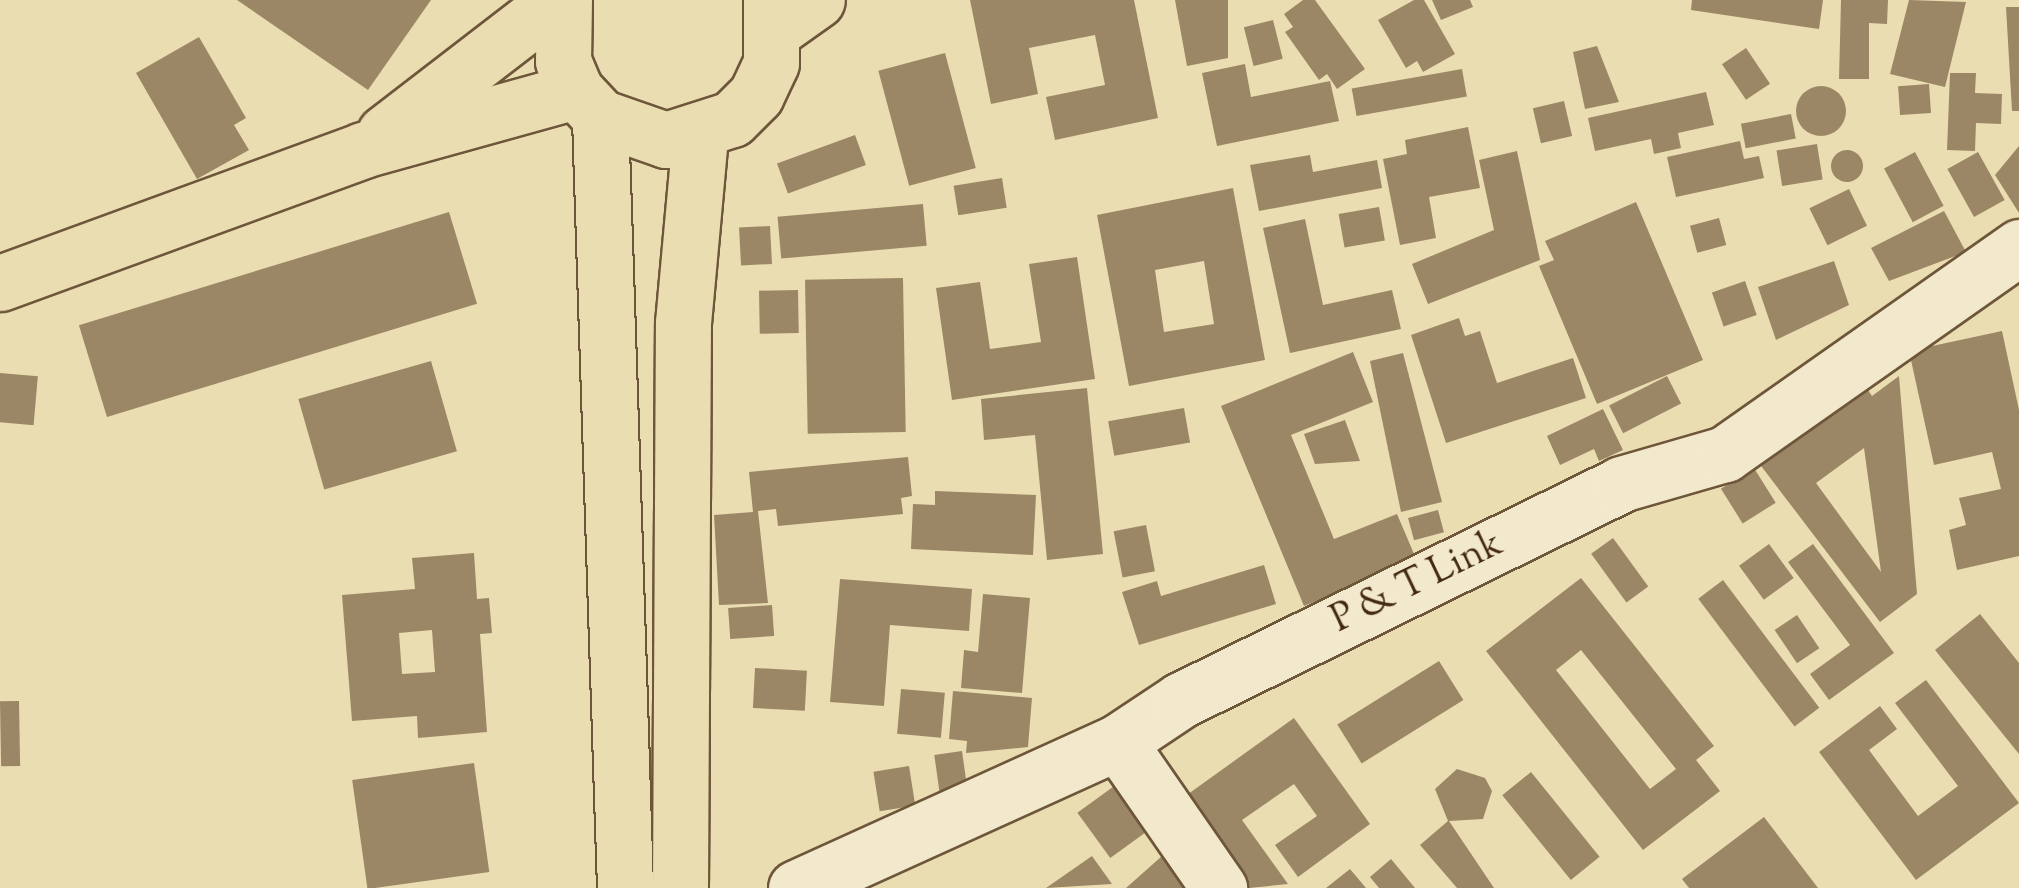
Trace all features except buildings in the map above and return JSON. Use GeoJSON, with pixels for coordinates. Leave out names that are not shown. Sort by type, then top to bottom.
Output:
{"type":"FeatureCollection","features":[{"type":"Feature","properties":{"kind":"main road"},"geometry":{"type":"LineString","coordinates":[[561,0],[558,28],[588,104],[626,888]]}},
{"type":"Feature","properties":{"kind":"main road"},"geometry":{"type":"LineString","coordinates":[[363,150],[561,0]]}},
{"type":"Feature","properties":{"kind":"main road"},"geometry":{"type":"LineString","coordinates":[[0,283],[363,150],[588,104],[666,140],[700,135],[756,94],[788,10]]}},
{"type":"Feature","properties":{"kind":"main road"},"geometry":{"type":"LineString","coordinates":[[680,888],[683,323],[700,135]]}},
{"type":"Feature","properties":{"kind":"street","name":"P & T Link"},"geometry":{"type":"LineString","coordinates":[[796,888],[1118,742],[1181,700],[1621,484],[1725,454],[2019,247]]}},
{"type":"Feature","properties":{"kind":"street"},"geometry":{"type":"LineString","coordinates":[[1118,742],[1219,888]]}}]}
